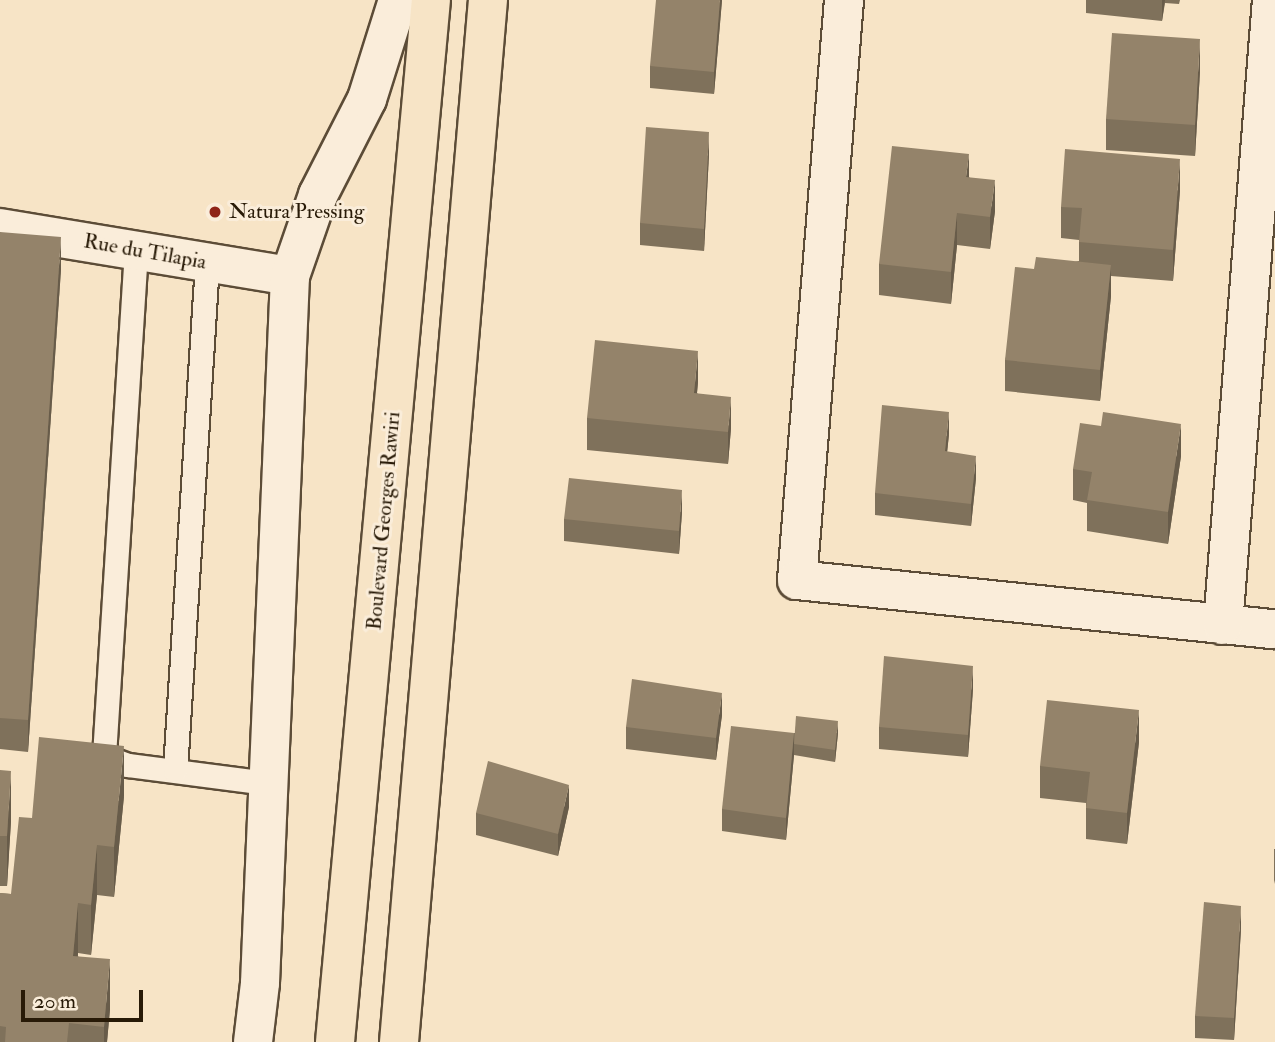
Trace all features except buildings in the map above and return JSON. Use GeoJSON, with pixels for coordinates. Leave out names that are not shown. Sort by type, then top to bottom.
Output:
{"type":"FeatureCollection","features":[{"type":"Feature","properties":{"kind":"main road","name":"Boulevard Georges Rawiri"},"geometry":{"type":"LineString","coordinates":[[335,1042],[431,0]]}},
{"type":"Feature","properties":{"kind":"main road"},"geometry":{"type":"LineString","coordinates":[[399,1042],[488,0]]}},
{"type":"Feature","properties":{"kind":"street"},"geometry":{"type":"LineString","coordinates":[[253,1042],[290,276],[318,195],[367,99],[398,0]]}},
{"type":"Feature","properties":{"kind":"street"},"geometry":{"type":"LineString","coordinates":[[844,0],[797,580],[1275,629]]}},
{"type":"Feature","properties":{"kind":"street"},"geometry":{"type":"LineString","coordinates":[[1223,625],[1272,0]]}},
{"type":"Feature","properties":{"kind":"street","name":"Rue du Tilapia"},"geometry":{"type":"LineString","coordinates":[[0,228],[290,276]]}},
{"type":"Feature","properties":{"kind":"lane"},"geometry":{"type":"LineString","coordinates":[[136,250],[104,755],[128,765],[267,783]]}},
{"type":"Feature","properties":{"kind":"lane"},"geometry":{"type":"LineString","coordinates":[[175,770],[207,263]]}},
{"type":"Feature","properties":{"kind":"place","name":"Natura Pressing"},"geometry":{"type":"Point","coordinates":[215,212]}}]}
